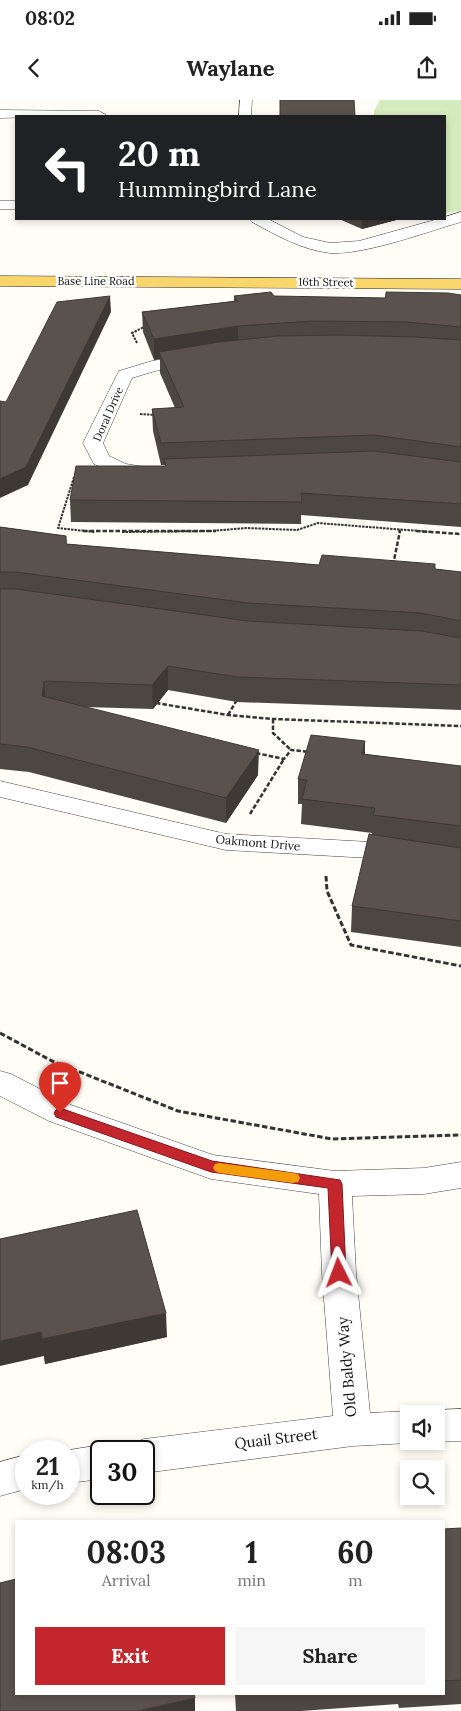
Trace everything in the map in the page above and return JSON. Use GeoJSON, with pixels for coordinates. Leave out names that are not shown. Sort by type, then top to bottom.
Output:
{"type":"FeatureCollection","features":[{"type":"Feature","properties":{"kind":"main road","name":"Base Line Road"},"geometry":{"type":"LineString","coordinates":[[0,281],[192,281]]}},
{"type":"Feature","properties":{"kind":"main road","name":"16th Street"},"geometry":{"type":"LineString","coordinates":[[192,281],[461,284]]}},
{"type":"Feature","properties":{"kind":"street"},"geometry":{"type":"LineString","coordinates":[[99,115],[104,100]]}},
{"type":"Feature","properties":{"kind":"street"},"geometry":{"type":"LineString","coordinates":[[245,115],[246,100]]}},
{"type":"Feature","properties":{"kind":"street"},"geometry":{"type":"LineString","coordinates":[[0,114],[50,115]]}},
{"type":"Feature","properties":{"kind":"street"},"geometry":{"type":"LineString","coordinates":[[0,205],[15,205]]}},
{"type":"Feature","properties":{"kind":"street"},"geometry":{"type":"LineString","coordinates":[[259,220],[298,240],[330,248],[360,246],[461,217]]}},
{"type":"Feature","properties":{"kind":"street","name":"Doral Drive"},"geometry":{"type":"LineString","coordinates":[[100,460],[93,443],[125,375],[152,366],[211,357]]}},
{"type":"Feature","properties":{"kind":"street"},"geometry":{"type":"LineString","coordinates":[[100,460],[122,469],[153,473],[173,472]]}},
{"type":"Feature","properties":{"kind":"street","name":"Oakmont Drive"},"geometry":{"type":"LineString","coordinates":[[0,789],[226,842],[370,850],[461,863]]}},
{"type":"Feature","properties":{"kind":"street"},"geometry":{"type":"LineString","coordinates":[[0,1082],[60,1113],[211,1166],[335,1184],[424,1182],[461,1175]]}},
{"type":"Feature","properties":{"kind":"street","name":"Old Baldy Way"},"geometry":{"type":"LineString","coordinates":[[335,1184],[339,1273],[352,1430]]}},
{"type":"Feature","properties":{"kind":"street"},"geometry":{"type":"LineString","coordinates":[[445,1426],[461,1425]]}},
{"type":"Feature","properties":{"kind":"street","name":"Quail Street"},"geometry":{"type":"LineString","coordinates":[[155,1455],[352,1430],[400,1427]]}},
{"type":"Feature","properties":{"kind":"street"},"geometry":{"type":"LineString","coordinates":[[0,1479],[15,1475]]}},
{"type":"Feature","properties":{"kind":"path"},"geometry":{"type":"LineString","coordinates":[[152,366],[145,359],[132,333],[144,326],[153,325]]}},
{"type":"Feature","properties":{"kind":"path"},"geometry":{"type":"LineString","coordinates":[[108,412],[156,415],[155,420]]}},
{"type":"Feature","properties":{"kind":"path"},"geometry":{"type":"LineString","coordinates":[[100,460],[88,465],[78,465],[58,528],[98,532],[211,531],[246,528],[298,530],[318,523],[461,534]]}},
{"type":"Feature","properties":{"kind":"path"},"geometry":{"type":"LineString","coordinates":[[317,514],[318,523]]}},
{"type":"Feature","properties":{"kind":"path"},"geometry":{"type":"LineString","coordinates":[[391,572],[400,529]]}},
{"type":"Feature","properties":{"kind":"path"},"geometry":{"type":"LineString","coordinates":[[228,715],[241,692]]}},
{"type":"Feature","properties":{"kind":"path"},"geometry":{"type":"LineString","coordinates":[[151,702],[228,715],[273,719],[461,726]]}},
{"type":"Feature","properties":{"kind":"path"},"geometry":{"type":"LineString","coordinates":[[273,719],[272,733],[291,750],[310,752]]}},
{"type":"Feature","properties":{"kind":"path"},"geometry":{"type":"LineString","coordinates":[[226,842],[241,828],[291,750]]}},
{"type":"Feature","properties":{"kind":"path"},"geometry":{"type":"LineString","coordinates":[[256,753],[284,759]]}},
{"type":"Feature","properties":{"kind":"path"},"geometry":{"type":"LineString","coordinates":[[325,848],[327,891],[351,946],[461,966]]}},
{"type":"Feature","properties":{"kind":"path"},"geometry":{"type":"LineString","coordinates":[[0,1033],[52,1060],[178,1111],[332,1139],[461,1135]]}},
{"type":"Feature","properties":{"kind":"green space"},"geometry":{"type":"Polygon","coordinates":[[[380,100],[461,100],[461,211],[446,213],[446,115],[374,115],[380,100]]]}},
{"type":"Feature","properties":{"kind":"building"},"geometry":{"type":"Polygon","coordinates":[[[280,100],[354,100],[355,115],[280,115],[280,100]]]}},
{"type":"Feature","properties":{"kind":"building"},"geometry":{"type":"Polygon","coordinates":[[[271,292],[274,296],[386,298],[386,292],[461,295],[461,327],[407,322],[313,321],[238,326],[154,339],[142,312],[238,301],[234,296],[271,292]]]}},
{"type":"Feature","properties":{"kind":"building"},"geometry":{"type":"Polygon","coordinates":[[[110,296],[26,467],[0,479],[0,401],[6,402],[57,302],[110,296]]]}},
{"type":"Feature","properties":{"kind":"building"},"geometry":{"type":"Polygon","coordinates":[[[337,335],[461,340],[461,447],[374,435],[161,443],[152,409],[184,407],[159,352],[219,342],[278,336],[337,335]]]}},
{"type":"Feature","properties":{"kind":"building"},"geometry":{"type":"Polygon","coordinates":[[[374,451],[461,462],[461,504],[301,493],[302,502],[70,500],[76,466],[166,466],[164,459],[374,451]]]}},
{"type":"Feature","properties":{"kind":"building"},"geometry":{"type":"Polygon","coordinates":[[[0,527],[66,536],[66,544],[319,565],[322,555],[435,564],[435,569],[461,572],[461,621],[421,613],[248,603],[16,572],[0,572],[0,527]]]}},
{"type":"Feature","properties":{"kind":"building"},"geometry":{"type":"Polygon","coordinates":[[[0,589],[16,589],[248,621],[421,631],[461,638],[461,685],[237,677],[168,666],[152,685],[44,681],[42,696],[259,750],[226,798],[27,747],[0,744],[0,589]]]}},
{"type":"Feature","properties":{"kind":"building"},"geometry":{"type":"Polygon","coordinates":[[[311,735],[365,741],[362,754],[461,766],[461,826],[373,815],[375,808],[302,799],[307,780],[298,779],[311,735]]]}},
{"type":"Feature","properties":{"kind":"building"},"geometry":{"type":"Polygon","coordinates":[[[369,834],[461,848],[461,921],[352,906],[369,834]]]}},
{"type":"Feature","properties":{"kind":"building"},"geometry":{"type":"Polygon","coordinates":[[[137,1210],[166,1313],[42,1339],[41,1332],[0,1341],[0,1239],[137,1210]]]}},
{"type":"Feature","properties":{"kind":"building"},"geometry":{"type":"Polygon","coordinates":[[[461,1528],[461,1680],[445,1681],[445,1529],[461,1528]]]}},
{"type":"Feature","properties":{"kind":"building"},"geometry":{"type":"Polygon","coordinates":[[[15,1579],[15,1695],[194,1695],[195,1698],[137,1711],[0,1711],[0,1583],[15,1579]]]}},
{"type":"Feature","properties":{"kind":"slow traffic"},"geometry":{"type":"LineString","coordinates":[[219,1168],[293,1178]]}},
{"type":"Feature","properties":{"kind":"route"},"geometry":{"type":"LineString","coordinates":[[60,1113],[211,1166],[335,1184],[339,1273]]}}]}
